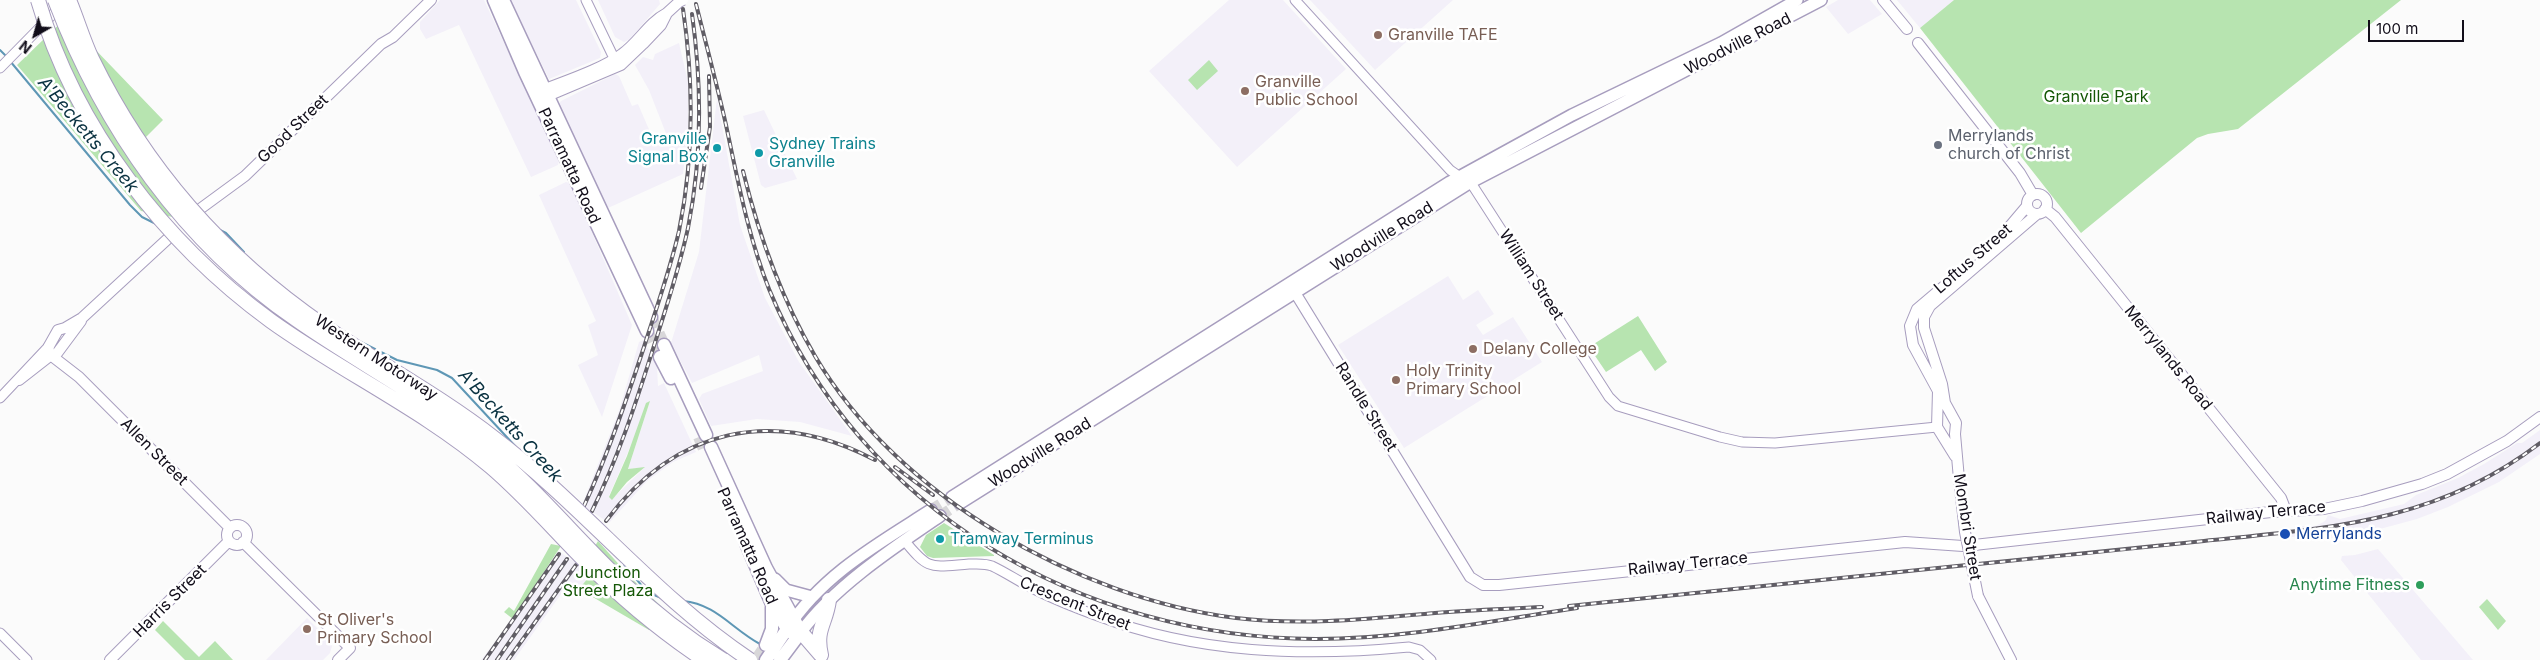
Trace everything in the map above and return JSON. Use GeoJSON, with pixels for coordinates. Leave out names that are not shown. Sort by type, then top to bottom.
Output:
{"type":"FeatureCollection","features":[{"type":"Feature","properties":{"kind":"highway","name":"Western Motorway"},"geometry":{"type":"LineString","coordinates":[[36,0],[60,64],[93,125],[132,182],[190,251],[214,274],[271,320],[424,418],[490,466],[629,603],[704,660]]}},
{"type":"Feature","properties":{"kind":"highway","name":"Western Motorway"},"geometry":{"type":"LineString","coordinates":[[55,0],[71,41],[113,122],[145,172],[214,251],[243,278],[296,319],[435,408],[467,431],[514,472],[638,597],[723,660]]}},
{"type":"Feature","properties":{"kind":"highway","name":"Western Motorway"},"geometry":{"type":"LineString","coordinates":[[68,0],[91,57],[125,119],[153,163],[184,201],[234,255],[279,293],[326,327],[424,389],[494,438],[556,490],[682,610],[750,660]]}},
{"type":"Feature","properties":{"kind":"highway","name":"Parramatta Road"},"geometry":{"type":"LineString","coordinates":[[494,0],[651,317]]}},
{"type":"Feature","properties":{"kind":"highway","name":"Parramatta Road"},"geometry":{"type":"LineString","coordinates":[[503,0],[541,95],[647,330]]}},
{"type":"Feature","properties":{"kind":"highway","name":"Parramatta Road"},"geometry":{"type":"LineString","coordinates":[[664,345],[772,604],[790,632]]}},
{"type":"Feature","properties":{"kind":"highway","name":"Parramatta Road"},"geometry":{"type":"LineString","coordinates":[[660,357],[705,442],[766,568],[790,632]]}},
{"type":"Feature","properties":{"kind":"highway"},"geometry":{"type":"LineString","coordinates":[[823,658],[818,634],[827,615],[829,600]]}},
{"type":"Feature","properties":{"kind":"highway"},"geometry":{"type":"LineString","coordinates":[[790,632],[823,658]]}},
{"type":"Feature","properties":{"kind":"highway"},"geometry":{"type":"LineString","coordinates":[[766,645],[790,632]]}},
{"type":"Feature","properties":{"kind":"highway"},"geometry":{"type":"LineString","coordinates":[[766,660],[790,632]]}},
{"type":"Feature","properties":{"kind":"highway"},"geometry":{"type":"LineString","coordinates":[[780,660],[790,632]]}},
{"type":"Feature","properties":{"kind":"main road","name":"Good Street"},"geometry":{"type":"LineString","coordinates":[[381,44],[388,32],[422,0]]}},
{"type":"Feature","properties":{"kind":"main road","name":"Good Street"},"geometry":{"type":"LineString","coordinates":[[200,208],[245,176],[381,44],[392,37],[431,0]]}},
{"type":"Feature","properties":{"kind":"main road","name":"Woodville Road"},"geometry":{"type":"LineString","coordinates":[[956,500],[1464,180],[1572,115],[1721,43],[1797,0]]}},
{"type":"Feature","properties":{"kind":"main road","name":"Woodville Road"},"geometry":{"type":"LineString","coordinates":[[1464,180],[1821,0]]}},
{"type":"Feature","properties":{"kind":"main road"},"geometry":{"type":"LineString","coordinates":[[1884,0],[1907,29]]}},
{"type":"Feature","properties":{"kind":"main road"},"geometry":{"type":"LineString","coordinates":[[541,95],[619,62],[661,24],[667,8],[681,1]]}},
{"type":"Feature","properties":{"kind":"main road"},"geometry":{"type":"LineString","coordinates":[[1918,43],[2020,173],[2033,195]]}},
{"type":"Feature","properties":{"kind":"main road"},"geometry":{"type":"LineString","coordinates":[[2039,194],[2046,203],[2041,212],[2031,212],[2027,206],[2028,198],[2039,194]]}},
{"type":"Feature","properties":{"kind":"main road","name":"Loftus Street"},"geometry":{"type":"LineString","coordinates":[[1921,311],[2010,227],[2027,206]]}},
{"type":"Feature","properties":{"kind":"main road","name":"Loftus Street"},"geometry":{"type":"LineString","coordinates":[[1921,311],[1930,306],[2041,212]]}},
{"type":"Feature","properties":{"kind":"main road","name":"Merrylands Road"},"geometry":{"type":"LineString","coordinates":[[2041,212],[2059,222],[2281,498],[2286,511]]}},
{"type":"Feature","properties":{"kind":"main road"},"geometry":{"type":"LineString","coordinates":[[19,380],[54,352],[67,332],[173,234]]}},
{"type":"Feature","properties":{"kind":"main road","name":"Randle Street"},"geometry":{"type":"LineString","coordinates":[[1292,288],[1443,531]]}},
{"type":"Feature","properties":{"kind":"main road"},"geometry":{"type":"LineString","coordinates":[[1921,311],[1924,328],[1942,384],[1945,403],[1951,415]]}},
{"type":"Feature","properties":{"kind":"main road","name":"Mombri Street"},"geometry":{"type":"LineString","coordinates":[[1921,311],[1910,326],[1911,338],[1938,391],[1940,426],[1956,458]]}},
{"type":"Feature","properties":{"kind":"main road","name":"Allen Street"},"geometry":{"type":"LineString","coordinates":[[54,352],[230,528]]}},
{"type":"Feature","properties":{"kind":"main road"},"geometry":{"type":"LineString","coordinates":[[1951,415],[1945,414],[1940,426],[1951,433],[1955,429]]}},
{"type":"Feature","properties":{"kind":"main road","name":"Mombri Street"},"geometry":{"type":"LineString","coordinates":[[1951,415],[1956,423],[1956,458],[1965,532],[1978,596],[2011,660]]}},
{"type":"Feature","properties":{"kind":"main road","name":"Railway Terrace"},"geometry":{"type":"LineString","coordinates":[[1974,545],[2286,511],[2324,509],[2348,504],[2422,484],[2492,450],[2540,418]]}},
{"type":"Feature","properties":{"kind":"main road"},"geometry":{"type":"LineString","coordinates":[[936,513],[904,540],[790,632],[812,597],[830,578],[863,554],[936,513]]}},
{"type":"Feature","properties":{"kind":"main road"},"geometry":{"type":"LineString","coordinates":[[238,525],[244,528],[246,534],[243,542],[237,544],[229,541],[227,533],[230,528],[238,525]]}},
{"type":"Feature","properties":{"kind":"main road","name":"Railway Terrace"},"geometry":{"type":"LineString","coordinates":[[1443,531],[1470,577],[1478,583],[1491,586],[1905,542],[1963,546]]}},
{"type":"Feature","properties":{"kind":"main road"},"geometry":{"type":"LineString","coordinates":[[863,554],[899,539],[904,540]]}},
{"type":"Feature","properties":{"kind":"main road","name":"Harris Street"},"geometry":{"type":"LineString","coordinates":[[110,660],[229,541]]}},
{"type":"Feature","properties":{"kind":"main road"},"geometry":{"type":"LineString","coordinates":[[243,542],[350,648],[338,660]]}},
{"type":"Feature","properties":{"kind":"main road"},"geometry":{"type":"LineString","coordinates":[[766,568],[782,588],[812,597]]}},
{"type":"Feature","properties":{"kind":"street"},"geometry":{"type":"LineString","coordinates":[[1,67],[68,0]]}},
{"type":"Feature","properties":{"kind":"street"},"geometry":{"type":"LineString","coordinates":[[586,0],[619,62]]}},
{"type":"Feature","properties":{"kind":"street","name":"William Street"},"geometry":{"type":"LineString","coordinates":[[1296,0],[1450,170],[1464,180],[1504,233],[1609,397],[1618,406],[1720,437],[1754,443],[1775,444],[1940,426]]}},
{"type":"Feature","properties":{"kind":"street"},"geometry":{"type":"LineString","coordinates":[[0,398],[19,380]]}},
{"type":"Feature","properties":{"kind":"street","name":"Crescent Street"},"geometry":{"type":"LineString","coordinates":[[904,540],[921,560],[930,565],[987,564],[1048,596],[1093,614],[1180,639],[1237,648],[1286,652],[1328,653],[1409,647],[1420,650],[1431,660]]}},
{"type":"Feature","properties":{"kind":"street"},"geometry":{"type":"LineString","coordinates":[[0,633],[26,660]]}},
{"type":"Feature","properties":{"kind":"shaded area"},"geometry":{"type":"Polygon","coordinates":[[[440,0],[484,0],[559,160],[558,165],[531,177],[459,25],[426,39],[420,29],[420,22],[440,0]]]}},
{"type":"Feature","properties":{"kind":"shaded area"},"geometry":{"type":"Polygon","coordinates":[[[510,0],[576,0],[601,52],[600,58],[549,79],[510,0]]]}},
{"type":"Feature","properties":{"kind":"shaded area"},"geometry":{"type":"Polygon","coordinates":[[[598,0],[659,0],[660,4],[630,39],[624,42],[615,37],[598,0]]]}},
{"type":"Feature","properties":{"kind":"shaded area","name":"Granville Public School"},"geometry":{"type":"Polygon","coordinates":[[[1229,0],[1283,0],[1346,69],[1237,167],[1149,71],[1229,0]]]}},
{"type":"Feature","properties":{"kind":"shaded area","name":"Granville TAFE"},"geometry":{"type":"Polygon","coordinates":[[[1310,0],[1453,0],[1375,70],[1310,0]]]}},
{"type":"Feature","properties":{"kind":"shaded area"},"geometry":{"type":"Polygon","coordinates":[[[1838,0],[1870,0],[1882,14],[1848,34],[1826,7],[1838,0]]]}},
{"type":"Feature","properties":{"kind":"shaded area"},"geometry":{"type":"Polygon","coordinates":[[[1897,0],[1954,0],[1920,28],[1897,0]]]}},
{"type":"Feature","properties":{"kind":"shaded area"},"geometry":{"type":"Polygon","coordinates":[[[679,43],[688,82],[688,126],[683,174],[608,208],[559,104],[561,101],[615,74],[619,76],[632,106],[638,104],[654,141],[667,136],[649,90],[635,65],[643,57],[653,60],[655,54],[679,43]]]}},
{"type":"Feature","properties":{"kind":"shaded area"},"geometry":{"type":"Polygon","coordinates":[[[717,98],[740,225],[765,298],[799,362],[852,436],[800,422],[757,419],[711,426],[699,399],[702,394],[763,371],[759,355],[692,383],[671,343],[699,252],[717,98]]]}},
{"type":"Feature","properties":{"kind":"shaded area"},"geometry":{"type":"Polygon","coordinates":[[[764,110],[797,179],[765,188],[761,185],[743,116],[764,110]]]}},
{"type":"Feature","properties":{"kind":"shaded area"},"geometry":{"type":"Polygon","coordinates":[[[566,182],[571,184],[632,325],[602,417],[578,365],[598,355],[588,325],[596,321],[539,195],[566,182]]]}},
{"type":"Feature","properties":{"kind":"shaded area"},"geometry":{"type":"Polygon","coordinates":[[[1448,276],[1463,300],[1478,290],[1494,314],[1476,325],[1483,335],[1513,317],[1542,362],[1404,448],[1338,345],[1448,276]]]}},
{"type":"Feature","properties":{"kind":"shaded area"},"geometry":{"type":"Polygon","coordinates":[[[644,340],[657,367],[658,386],[664,383],[696,452],[673,462],[647,481],[609,523],[582,505],[619,411],[639,342],[644,340]],[[650,401],[609,496],[612,499],[644,468],[628,469],[650,401]]]}},
{"type":"Feature","properties":{"kind":"shaded area"},"geometry":{"type":"Polygon","coordinates":[[[2540,430],[2540,454],[2499,482],[2448,507],[2417,519],[2365,533],[2318,540],[2300,540],[2299,536],[2286,538],[2286,531],[2296,530],[2296,526],[2316,526],[2325,521],[2328,515],[2340,519],[2404,504],[2416,495],[2458,478],[2484,464],[2517,443],[2522,443],[2540,430]]]}},
{"type":"Feature","properties":{"kind":"shaded area"},"geometry":{"type":"Polygon","coordinates":[[[2378,549],[2473,660],[2421,660],[2341,560],[2342,556],[2378,549]]]}},
{"type":"Feature","properties":{"kind":"shaded area"},"geometry":{"type":"Polygon","coordinates":[[[558,551],[581,566],[588,578],[579,589],[569,583],[514,660],[481,660],[513,619],[558,551]]]}},
{"type":"Feature","properties":{"kind":"shaded area","name":"St Oliver's Primary School"},"geometry":{"type":"Polygon","coordinates":[[[307,618],[330,641],[332,646],[330,653],[323,660],[266,660],[307,618]]]}},
{"type":"Feature","properties":{"kind":"green space","name":"Granville Park"},"geometry":{"type":"Polygon","coordinates":[[[1954,0],[2401,0],[2238,129],[2208,134],[2197,138],[2081,233],[1920,28],[1954,0]]]}},
{"type":"Feature","properties":{"kind":"green space"},"geometry":{"type":"Polygon","coordinates":[[[71,13],[90,44],[163,120],[144,139],[190,202],[173,217],[141,211],[17,65],[71,13]]]}},
{"type":"Feature","properties":{"kind":"green space"},"geometry":{"type":"Polygon","coordinates":[[[1209,60],[1218,71],[1197,90],[1188,80],[1209,60]]]}},
{"type":"Feature","properties":{"kind":"green space"},"geometry":{"type":"Polygon","coordinates":[[[1638,316],[1667,362],[1655,371],[1641,350],[1606,372],[1589,347],[1638,316]]]}},
{"type":"Feature","properties":{"kind":"green space"},"geometry":{"type":"Polygon","coordinates":[[[650,401],[628,469],[645,467],[627,482],[612,500],[609,497],[627,456],[646,403],[650,401]]]}},
{"type":"Feature","properties":{"kind":"green space"},"geometry":{"type":"Polygon","coordinates":[[[944,523],[994,556],[933,558],[927,556],[920,547],[926,535],[944,523]]]}},
{"type":"Feature","properties":{"kind":"green space","name":"Junction Street Plaza"},"geometry":{"type":"Polygon","coordinates":[[[598,541],[632,579],[663,608],[649,630],[579,589],[588,578],[581,569],[598,541]]]}},
{"type":"Feature","properties":{"kind":"green space"},"geometry":{"type":"Polygon","coordinates":[[[551,544],[561,546],[513,619],[504,612],[509,607],[514,611],[551,544]]]}},
{"type":"Feature","properties":{"kind":"green space"},"geometry":{"type":"Polygon","coordinates":[[[2487,599],[2506,621],[2498,630],[2479,607],[2487,599]]]}},
{"type":"Feature","properties":{"kind":"green space"},"geometry":{"type":"Polygon","coordinates":[[[163,621],[199,657],[215,641],[233,660],[185,660],[155,630],[163,621]]]}},
{"type":"Feature","properties":{"kind":"waterway","name":"A'Becketts Creek"},"geometry":{"type":"LineString","coordinates":[[0,50],[7,57]]}},
{"type":"Feature","properties":{"kind":"waterway","name":"A'Becketts Creek"},"geometry":{"type":"LineString","coordinates":[[10,61],[130,205],[142,217],[156,224]]}},
{"type":"Feature","properties":{"kind":"waterway","name":"A'Becketts Creek"},"geometry":{"type":"LineString","coordinates":[[220,230],[226,233],[244,252]]}},
{"type":"Feature","properties":{"kind":"waterway","name":"A'Becketts Creek"},"geometry":{"type":"LineString","coordinates":[[357,340],[397,360],[437,370],[452,378],[516,447]]}},
{"type":"Feature","properties":{"kind":"waterway","name":"A'Becketts Creek"},"geometry":{"type":"LineString","coordinates":[[623,563],[647,592],[666,600]]}},
{"type":"Feature","properties":{"kind":"waterway","name":"A'Becketts Creek"},"geometry":{"type":"LineString","coordinates":[[683,601],[695,603],[714,612],[760,644]]}},
{"type":"Feature","properties":{"kind":"tunnel"},"geometry":{"type":"LineString","coordinates":[[651,317],[664,345]]}},
{"type":"Feature","properties":{"kind":"tunnel"},"geometry":{"type":"LineString","coordinates":[[647,331],[660,357]]}},
{"type":"Feature","properties":{"kind":"tunnel"},"geometry":{"type":"LineString","coordinates":[[699,437],[704,449]]}},
{"type":"Feature","properties":{"kind":"tunnel"},"geometry":{"type":"LineString","coordinates":[[931,510],[952,497]]}},
{"type":"Feature","properties":{"kind":"tunnel"},"geometry":{"type":"LineString","coordinates":[[940,516],[960,503]]}},
{"type":"Feature","properties":{"kind":"tunnel"},"geometry":{"type":"LineString","coordinates":[[756,660],[766,645]]}},
{"type":"Feature","properties":{"kind":"railway"},"geometry":{"type":"LineString","coordinates":[[696,4],[755,249],[769,289],[809,368],[860,437],[920,497],[988,547],[1064,586],[1144,615],[1229,633],[1316,639],[1381,636],[1414,633],[1577,608]]}},
{"type":"Feature","properties":{"kind":"railway"},"geometry":{"type":"LineString","coordinates":[[584,506],[609,447],[630,387],[663,289],[679,231],[688,176],[691,120],[687,37],[683,9]]}},
{"type":"Feature","properties":{"kind":"railway"},"geometry":{"type":"LineString","coordinates":[[592,511],[617,453],[639,392],[688,228],[696,175],[699,121],[698,68],[692,14]]}},
{"type":"Feature","properties":{"kind":"railway"},"geometry":{"type":"LineString","coordinates":[[701,188],[710,127],[709,76]]}},
{"type":"Feature","properties":{"kind":"railway"},"geometry":{"type":"LineString","coordinates":[[743,171],[756,219],[781,289],[815,356],[850,407],[893,453],[943,495],[997,532],[1055,563],[1115,588],[1176,607],[1236,618],[1311,622],[1542,607]]}},
{"type":"Feature","properties":{"kind":"railway"},"geometry":{"type":"LineString","coordinates":[[606,521],[633,489],[663,465],[695,447],[728,435],[763,431],[800,434],[837,443],[875,460]]}},
{"type":"Feature","properties":{"kind":"railway"},"geometry":{"type":"LineString","coordinates":[[1978,564],[2294,531],[2380,517],[2421,506],[2461,490],[2501,470],[2540,443]]}},
{"type":"Feature","properties":{"kind":"railway"},"geometry":{"type":"LineString","coordinates":[[895,467],[933,495]]}},
{"type":"Feature","properties":{"kind":"railway"},"geometry":{"type":"LineString","coordinates":[[485,660],[559,554]]}},
{"type":"Feature","properties":{"kind":"railway"},"geometry":{"type":"LineString","coordinates":[[497,660],[567,559]]}},
{"type":"Feature","properties":{"kind":"railway"},"geometry":{"type":"LineString","coordinates":[[508,660],[576,565]]}},
{"type":"Feature","properties":{"kind":"railway"},"geometry":{"type":"LineString","coordinates":[[1569,606],[1967,565]]}},
{"type":"Feature","properties":{"kind":"place","name":"Granville TAFE"},"geometry":{"type":"Point","coordinates":[1378,35]}},
{"type":"Feature","properties":{"kind":"place","name":"Granville Public School"},"geometry":{"type":"Point","coordinates":[1245,91]}},
{"type":"Feature","properties":{"kind":"place","name":"Merrylands church of Christ"},"geometry":{"type":"Point","coordinates":[1938,145]}},
{"type":"Feature","properties":{"kind":"place","name":"Granville Signal Box"},"geometry":{"type":"Point","coordinates":[717,148]}},
{"type":"Feature","properties":{"kind":"place","name":"Sydney Trains Granville"},"geometry":{"type":"Point","coordinates":[759,153]}},
{"type":"Feature","properties":{"kind":"place","name":"Delany College"},"geometry":{"type":"Point","coordinates":[1473,349]}},
{"type":"Feature","properties":{"kind":"place","name":"Holy Trinity Primary School"},"geometry":{"type":"Point","coordinates":[1396,380]}},
{"type":"Feature","properties":{"kind":"place","name":"Merrylands"},"geometry":{"type":"Point","coordinates":[2285,534]}},
{"type":"Feature","properties":{"kind":"place","name":"Tramway Terminus"},"geometry":{"type":"Point","coordinates":[940,539]}},
{"type":"Feature","properties":{"kind":"place","name":"Anytime Fitness"},"geometry":{"type":"Point","coordinates":[2420,585]}},
{"type":"Feature","properties":{"kind":"place","name":"St Oliver's Primary School"},"geometry":{"type":"Point","coordinates":[307,629]}}]}
